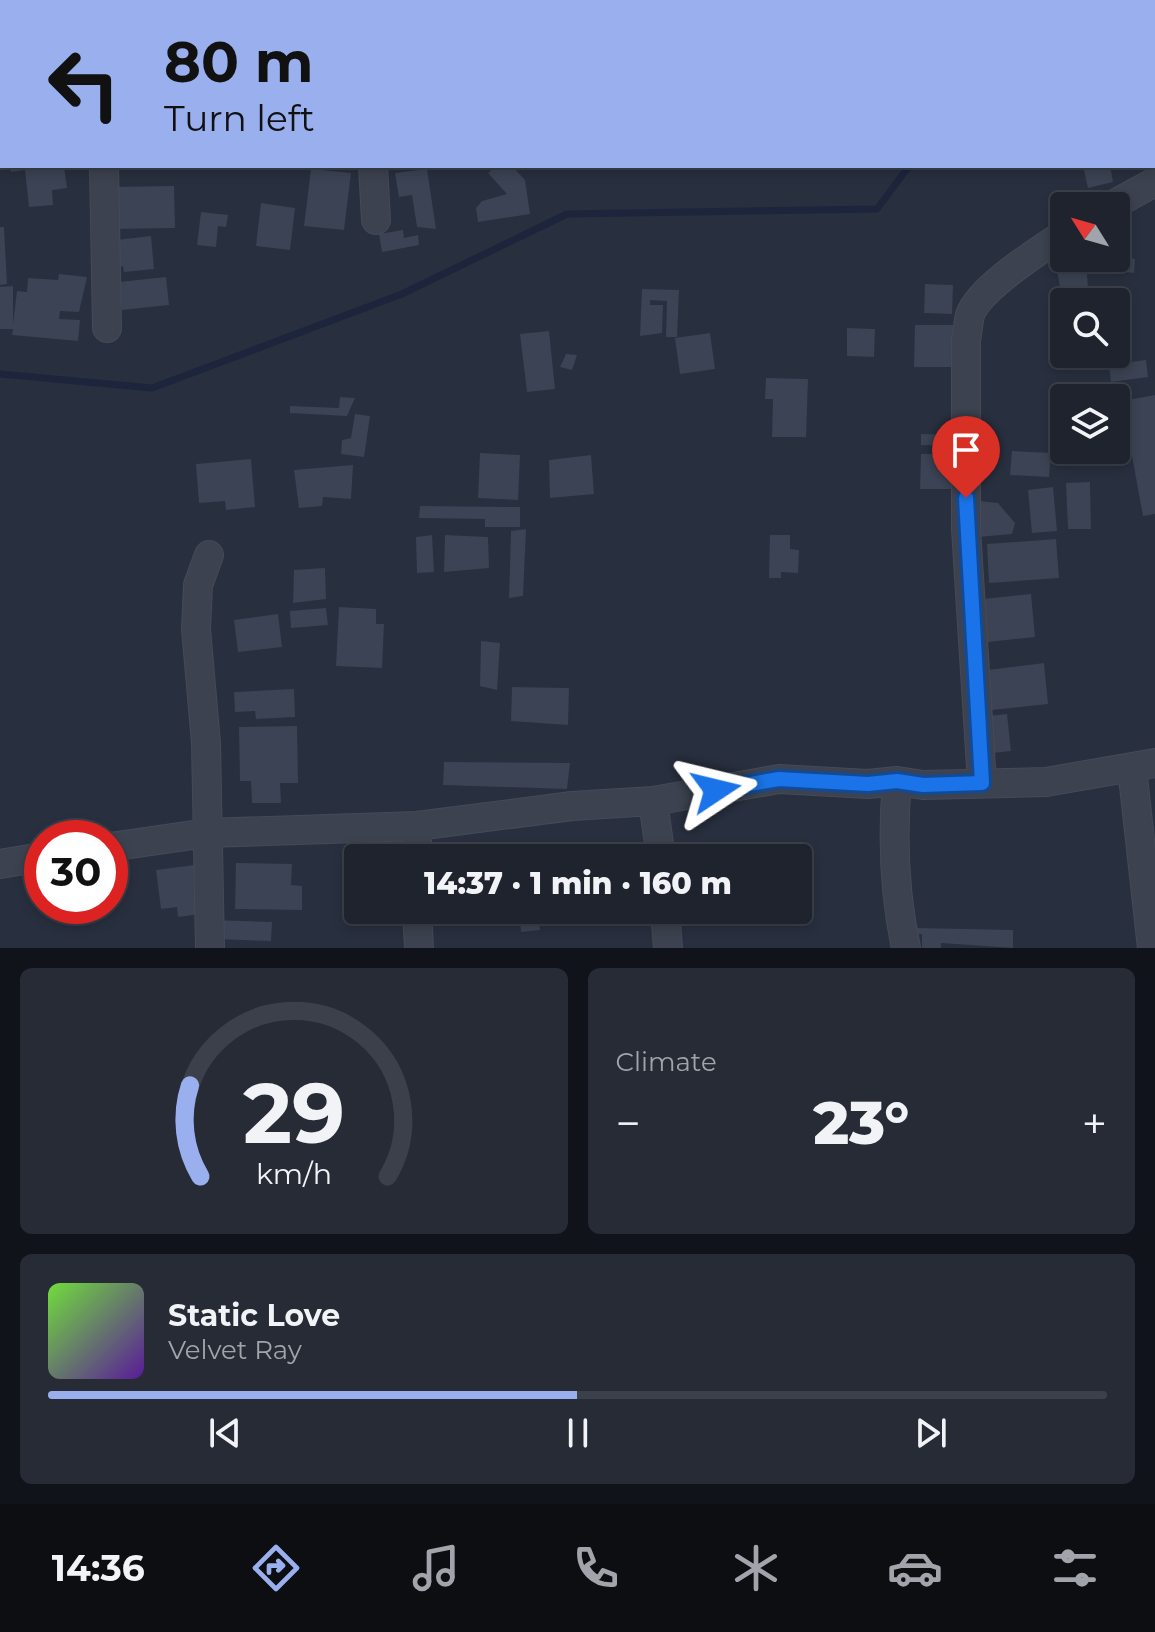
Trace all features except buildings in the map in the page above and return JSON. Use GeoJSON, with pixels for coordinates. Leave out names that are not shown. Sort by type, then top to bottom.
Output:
{"type":"FeatureCollection","features":[{"type":"Feature","properties":{"kind":"street"},"geometry":{"type":"LineString","coordinates":[[104,168],[107,328]]}},
{"type":"Feature","properties":{"kind":"street"},"geometry":{"type":"LineString","coordinates":[[373,168],[376,220]]}},
{"type":"Feature","properties":{"kind":"street"},"geometry":{"type":"LineString","coordinates":[[1130,196],[1155,182]]}},
{"type":"Feature","properties":{"kind":"street"},"geometry":{"type":"LineString","coordinates":[[982,783],[966,529],[966,340],[971,313],[984,296],[1001,278],[1050,244]]}},
{"type":"Feature","properties":{"kind":"street"},"geometry":{"type":"LineString","coordinates":[[209,555],[198,585],[196,629],[206,743],[210,948]]}},
{"type":"Feature","properties":{"kind":"street"},"geometry":{"type":"LineString","coordinates":[[128,844],[207,833],[417,826],[572,806],[653,801],[779,779],[868,784],[897,781],[923,785],[1046,782],[1144,766],[1152,948]]}},
{"type":"Feature","properties":{"kind":"street"},"geometry":{"type":"LineString","coordinates":[[897,781],[893,826],[894,876],[906,948]]}},
{"type":"Feature","properties":{"kind":"street"},"geometry":{"type":"LineString","coordinates":[[653,801],[659,844]]}},
{"type":"Feature","properties":{"kind":"street"},"geometry":{"type":"LineString","coordinates":[[417,826],[417,844]]}},
{"type":"Feature","properties":{"kind":"street"},"geometry":{"type":"LineString","coordinates":[[0,864],[24,860]]}},
{"type":"Feature","properties":{"kind":"street"},"geometry":{"type":"LineString","coordinates":[[418,924],[419,948]]}},
{"type":"Feature","properties":{"kind":"street"},"geometry":{"type":"LineString","coordinates":[[666,924],[668,948]]}},
{"type":"Feature","properties":{"kind":"waterway"},"geometry":{"type":"LineString","coordinates":[[0,374],[152,388],[402,294],[567,214],[877,209],[908,168]]}},
{"type":"Feature","properties":{"kind":"route"},"geometry":{"type":"LineString","coordinates":[[716,790],[779,779],[868,784],[897,781],[923,785],[982,783],[966,498]]}}]}
